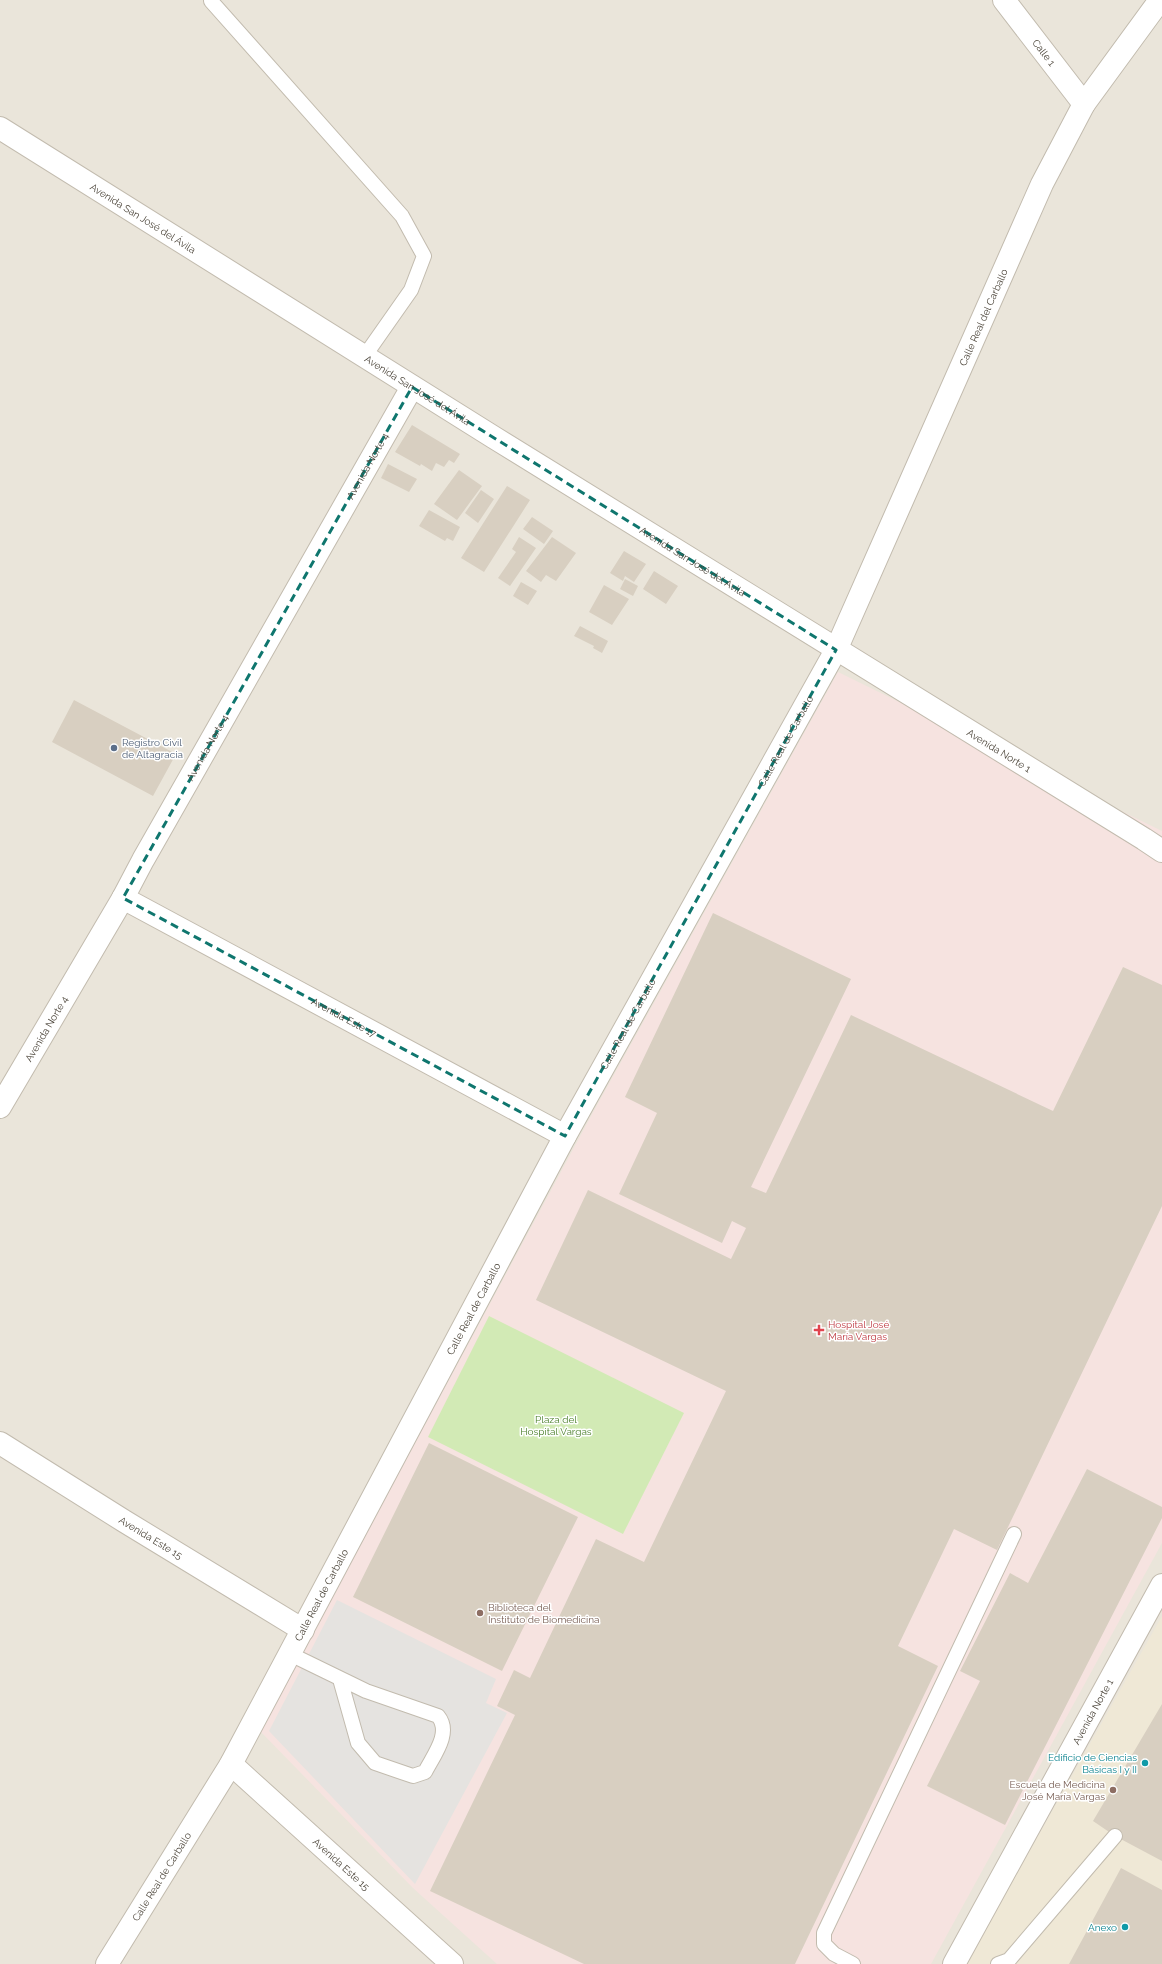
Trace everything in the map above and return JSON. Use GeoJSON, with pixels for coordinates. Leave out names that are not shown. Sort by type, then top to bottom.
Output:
{"type":"FeatureCollection","features":[{"type":"Feature","properties":{"kind":"street","name":"Calle Real del Carballo"},"geometry":{"type":"LineString","coordinates":[[836,650],[1042,184],[1084,104],[1160,0]]}},
{"type":"Feature","properties":{"kind":"street","name":"Calle 1"},"geometry":{"type":"LineString","coordinates":[[1003,2],[1084,104]]}},
{"type":"Feature","properties":{"kind":"street","name":"Avenida San José del Ávila"},"geometry":{"type":"LineString","coordinates":[[0,128],[412,387],[836,650]]}},
{"type":"Feature","properties":{"kind":"street","name":"Avenida Norte 4"},"geometry":{"type":"LineString","coordinates":[[0,1107],[123,898],[142,860],[412,387]]}},
{"type":"Feature","properties":{"kind":"street","name":"Avenida Norte 1"},"geometry":{"type":"LineString","coordinates":[[836,650],[1144,838],[1162,851]]}},
{"type":"Feature","properties":{"kind":"street","name":"Calle Real de Carballo"},"geometry":{"type":"LineString","coordinates":[[107,1964],[231,1764],[566,1136],[836,650]]}},
{"type":"Feature","properties":{"kind":"street","name":"Avenida Este 17"},"geometry":{"type":"LineString","coordinates":[[123,898],[566,1136]]}},
{"type":"Feature","properties":{"kind":"street","name":"Avenida Este 15"},"geometry":{"type":"LineString","coordinates":[[0,1443],[303,1630]]}},
{"type":"Feature","properties":{"kind":"street","name":"Avenida Norte 1"},"geometry":{"type":"LineString","coordinates":[[954,1964],[1162,1585]]}},
{"type":"Feature","properties":{"kind":"street","name":"Avenida Este 15"},"geometry":{"type":"LineString","coordinates":[[231,1764],[452,1964]]}},
{"type":"Feature","properties":{"kind":"lane"},"geometry":{"type":"LineString","coordinates":[[211,1],[402,216],[424,256],[411,290],[364,357]]}},
{"type":"Feature","properties":{"kind":"lane"},"geometry":{"type":"LineString","coordinates":[[853,1964],[834,1954],[824,1944],[824,1933],[1014,1534]]}},
{"type":"Feature","properties":{"kind":"lane"},"geometry":{"type":"LineString","coordinates":[[290,1654],[366,1691],[438,1716],[444,1722],[444,1728],[439,1746],[424,1772],[412,1776],[375,1763],[358,1743],[340,1679]]}},
{"type":"Feature","properties":{"kind":"lane"},"geometry":{"type":"LineString","coordinates":[[998,1964],[1009,1960],[1115,1836]]}},
{"type":"Feature","properties":{"kind":"highlighted area"},"geometry":{"type":"Polygon","coordinates":[[[412,387],[836,650],[565,1136],[123,898],[412,387]]]}},
{"type":"Feature","properties":{"kind":"shaded area"},"geometry":{"type":"Polygon","coordinates":[[[0,0],[1162,0],[1162,1964],[0,1964],[0,0]]]}},
{"type":"Feature","properties":{"kind":"shaded area","name":"Hospital José María Vargas"},"geometry":{"type":"Polygon","coordinates":[[[838,672],[1162,831],[1162,1543],[931,1964],[497,1964],[413,1888],[260,1731],[591,1116],[838,672]]]}},
{"type":"Feature","properties":{"kind":"shaded area"},"geometry":{"type":"Polygon","coordinates":[[[337,1600],[496,1679],[486,1703],[507,1713],[415,1884],[269,1731],[337,1600]]]}},
{"type":"Feature","properties":{"kind":"shaded area","name":"Escuela de Medicina José María Vargas"},"geometry":{"type":"Polygon","coordinates":[[[1162,1616],[1162,1964],[966,1964],[1162,1616]]]}},
{"type":"Feature","properties":{"kind":"green space","name":"Plaza del Hospital Vargas"},"geometry":{"type":"Polygon","coordinates":[[[489,1316],[684,1413],[623,1534],[428,1437],[489,1316]]]}},
{"type":"Feature","properties":{"kind":"building"},"geometry":{"type":"Polygon","coordinates":[[[412,425],[460,454],[454,463],[449,460],[444,467],[436,463],[432,471],[421,464],[420,466],[395,452],[412,425]]]}},
{"type":"Feature","properties":{"kind":"building"},"geometry":{"type":"Polygon","coordinates":[[[388,464],[417,479],[409,492],[381,478],[388,464]]]}},
{"type":"Feature","properties":{"kind":"building"},"geometry":{"type":"Polygon","coordinates":[[[459,470],[482,486],[457,520],[434,504],[459,470]]]}},
{"type":"Feature","properties":{"kind":"building"},"geometry":{"type":"Polygon","coordinates":[[[507,486],[530,500],[484,572],[461,558],[507,486]]]}},
{"type":"Feature","properties":{"kind":"building"},"geometry":{"type":"Polygon","coordinates":[[[481,490],[494,499],[478,523],[465,513],[481,490]]]}},
{"type":"Feature","properties":{"kind":"building"},"geometry":{"type":"Polygon","coordinates":[[[429,510],[460,527],[453,541],[447,538],[445,541],[419,526],[429,510]]]}},
{"type":"Feature","properties":{"kind":"building"},"geometry":{"type":"Polygon","coordinates":[[[532,517],[553,531],[544,544],[523,529],[532,517]]]}},
{"type":"Feature","properties":{"kind":"building"},"geometry":{"type":"Polygon","coordinates":[[[519,537],[536,548],[510,586],[498,578],[516,552],[512,549],[519,537]]]}},
{"type":"Feature","properties":{"kind":"building"},"geometry":{"type":"Polygon","coordinates":[[[552,537],[576,553],[556,581],[546,575],[541,582],[526,571],[552,537]]]}},
{"type":"Feature","properties":{"kind":"building"},"geometry":{"type":"Polygon","coordinates":[[[624,551],[646,564],[634,582],[625,576],[623,581],[610,573],[624,551]]]}},
{"type":"Feature","properties":{"kind":"building"},"geometry":{"type":"Polygon","coordinates":[[[654,571],[678,586],[666,604],[643,589],[654,571]]]}},
{"type":"Feature","properties":{"kind":"building"},"geometry":{"type":"Polygon","coordinates":[[[625,579],[638,586],[633,596],[620,589],[625,579]]]}},
{"type":"Feature","properties":{"kind":"building"},"geometry":{"type":"Polygon","coordinates":[[[521,582],[537,591],[528,605],[513,596],[521,582]]]}},
{"type":"Feature","properties":{"kind":"building"},"geometry":{"type":"Polygon","coordinates":[[[604,585],[629,599],[612,625],[589,612],[604,585]]]}},
{"type":"Feature","properties":{"kind":"building"},"geometry":{"type":"Polygon","coordinates":[[[580,626],[608,641],[602,653],[593,648],[594,646],[574,636],[580,626]]]}},
{"type":"Feature","properties":{"kind":"building","name":"Registro Civil de Altagracia"},"geometry":{"type":"Polygon","coordinates":[[[74,700],[176,754],[153,796],[52,742],[74,700]]]}},
{"type":"Feature","properties":{"kind":"building"},"geometry":{"type":"Polygon","coordinates":[[[713,913],[851,979],[751,1187],[766,1193],[851,1015],[1053,1111],[1123,967],[1162,985],[1162,1206],[997,1550],[954,1529],[898,1646],[938,1666],[795,1964],[584,1964],[430,1891],[515,1715],[497,1706],[514,1670],[530,1678],[596,1539],[644,1562],[726,1391],[536,1300],[588,1190],[731,1259],[746,1228],[732,1221],[722,1243],[619,1194],[657,1113],[625,1097],[713,913]]]}},
{"type":"Feature","properties":{"kind":"building"},"geometry":{"type":"Polygon","coordinates":[[[429,1443],[578,1517],[502,1671],[353,1597],[429,1443]]]}},
{"type":"Feature","properties":{"kind":"building"},"geometry":{"type":"Polygon","coordinates":[[[1087,1469],[1162,1507],[1162,1518],[1005,1825],[927,1786],[980,1681],[960,1671],[1010,1573],[1028,1583],[1087,1469]]]}},
{"type":"Feature","properties":{"kind":"building","name":"Edificio de Ciencias Básicas I y II"},"geometry":{"type":"Polygon","coordinates":[[[1162,1704],[1162,1861],[1115,1836],[1093,1821],[1162,1704]]]}},
{"type":"Feature","properties":{"kind":"building","name":"Anexo"},"geometry":{"type":"Polygon","coordinates":[[[1121,1868],[1162,1890],[1162,1964],[1069,1964],[1121,1868]]]}},
{"type":"Feature","properties":{"kind":"place","name":"Registro Civil de Altagracia"},"geometry":{"type":"Point","coordinates":[114,748]}},
{"type":"Feature","properties":{"kind":"place","name":"Hospital José María Vargas"},"geometry":{"type":"Point","coordinates":[819,1330]}},
{"type":"Feature","properties":{"kind":"place","name":"Biblioteca del Instituto de Biomedicina"},"geometry":{"type":"Point","coordinates":[480,1613]}},
{"type":"Feature","properties":{"kind":"place","name":"Edificio de Ciencias Básicas I y II"},"geometry":{"type":"Point","coordinates":[1145,1763]}},
{"type":"Feature","properties":{"kind":"place","name":"Escuela de Medicina José María Vargas"},"geometry":{"type":"Point","coordinates":[1113,1790]}},
{"type":"Feature","properties":{"kind":"place","name":"Anexo"},"geometry":{"type":"Point","coordinates":[1125,1927]}}]}
